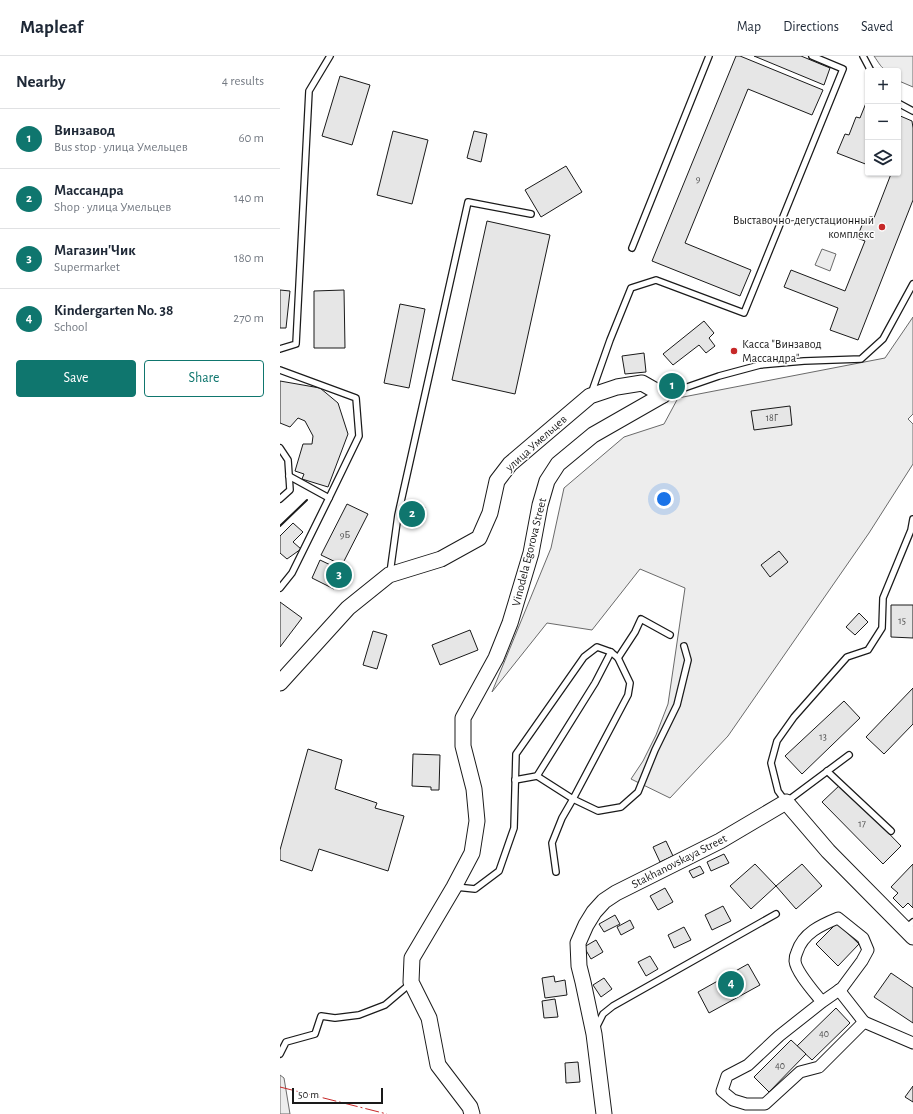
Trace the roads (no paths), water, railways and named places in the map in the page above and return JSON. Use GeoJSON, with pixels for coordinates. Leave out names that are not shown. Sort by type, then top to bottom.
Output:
{"type":"FeatureCollection","features":[{"type":"Feature","properties":{"kind":"main road","name":"улица Умельцев"},"geometry":{"type":"LineString","coordinates":[[280,683],[348,608],[389,575],[441,559],[479,538],[490,512],[497,481],[510,464],[590,396],[617,387],[642,382],[664,395]]}},
{"type":"Feature","properties":{"kind":"main road","name":"Vinodela Egorova Street"},"geometry":{"type":"LineString","coordinates":[[472,1114],[470,1107],[438,1065],[429,1018],[411,982],[412,958],[454,887],[472,853],[477,821],[474,789],[463,746],[463,718],[496,658],[510,623],[531,553],[540,504],[547,481],[558,464],[592,435],[664,395]]}},
{"type":"Feature","properties":{"kind":"main road"},"geometry":{"type":"LineString","coordinates":[[786,802],[828,851],[910,929]]}},
{"type":"Feature","properties":{"kind":"main road","name":"Stakhanovskaya Street"},"geometry":{"type":"LineString","coordinates":[[604,1114],[594,1034],[579,966],[578,943],[586,925],[594,912],[604,901],[616,893],[720,841],[786,802]]}},
{"type":"Feature","properties":{"kind":"street"},"geometry":{"type":"LineString","coordinates":[[822,1002],[799,972],[795,961],[798,950],[805,937],[820,926],[838,918],[863,938],[868,950],[862,961],[842,988],[779,1036],[748,1065],[727,1076],[722,1091],[733,1100],[746,1104],[766,1104],[800,1072],[820,1067],[864,1022]]}},
{"type":"Feature","properties":{"kind":"street"},"geometry":{"type":"LineString","coordinates":[[839,990],[864,1022],[913,1043]]}},
{"type":"Feature","properties":{"kind":"lane"},"geometry":{"type":"LineString","coordinates":[[280,349],[296,344],[309,91],[330,56]]}},
{"type":"Feature","properties":{"kind":"lane"},"geometry":{"type":"LineString","coordinates":[[632,248],[709,56]]}},
{"type":"Feature","properties":{"kind":"lane"},"geometry":{"type":"LineString","coordinates":[[590,396],[631,288],[656,280],[744,313],[844,69],[812,56]]}},
{"type":"Feature","properties":{"kind":"lane"},"geometry":{"type":"LineString","coordinates":[[863,56],[869,68]]}},
{"type":"Feature","properties":{"kind":"lane"},"geometry":{"type":"LineString","coordinates":[[900,104],[913,111]]}},
{"type":"Feature","properties":{"kind":"lane"},"geometry":{"type":"LineString","coordinates":[[389,575],[398,515],[468,202],[530,214]]}},
{"type":"Feature","properties":{"kind":"lane","name":"Vinodela Egorova Street"},"geometry":{"type":"LineString","coordinates":[[664,395],[719,376],[760,365],[804,361],[861,359],[883,338],[913,284]]}},
{"type":"Feature","properties":{"kind":"lane"},"geometry":{"type":"LineString","coordinates":[[280,370],[356,398],[359,436],[292,573],[280,588]]}},
{"type":"Feature","properties":{"kind":"lane"},"geometry":{"type":"LineString","coordinates":[[280,448],[288,460],[290,490],[280,499]]}},
{"type":"Feature","properties":{"kind":"lane"},"geometry":{"type":"LineString","coordinates":[[289,476],[329,498]]}},
{"type":"Feature","properties":{"kind":"lane"},"geometry":{"type":"LineString","coordinates":[[848,755],[786,802],[778,791],[771,763],[777,740],[794,717],[846,657],[868,650],[882,628],[884,598],[911,530],[913,519]]}},
{"type":"Feature","properties":{"kind":"lane"},"geometry":{"type":"LineString","coordinates":[[618,658],[635,632],[641,619],[670,634]]}},
{"type":"Feature","properties":{"kind":"lane"},"geometry":{"type":"LineString","coordinates":[[515,780],[536,776],[573,799],[598,811],[621,807],[638,792],[655,750],[677,705],[688,660],[684,646]]}},
{"type":"Feature","properties":{"kind":"lane"},"geometry":{"type":"LineString","coordinates":[[454,887],[475,889],[499,871],[514,828],[516,754],[584,657],[597,647],[611,652],[618,658],[630,683],[628,695],[562,818],[552,843],[556,872]]}},
{"type":"Feature","properties":{"kind":"lane"},"geometry":{"type":"LineString","coordinates":[[536,776],[595,683],[611,652]]}},
{"type":"Feature","properties":{"kind":"lane"},"geometry":{"type":"LineString","coordinates":[[827,772],[891,831]]}},
{"type":"Feature","properties":{"kind":"lane"},"geometry":{"type":"LineString","coordinates":[[594,1034],[603,1014],[613,1006],[776,914]]}},
{"type":"Feature","properties":{"kind":"lane"},"geometry":{"type":"LineString","coordinates":[[280,1054],[286,1042],[315,1034],[322,1016],[335,1018],[360,1016],[385,1005],[411,982]]}},
{"type":"Feature","properties":{"kind":"place","name":"Выставочно-дегустационный комплекс"},"geometry":{"type":"Point","coordinates":[882,227]}},
{"type":"Feature","properties":{"kind":"place","name":"Касса \"Винзавод Массандра\""},"geometry":{"type":"Point","coordinates":[734,351]}},
{"type":"Feature","properties":{"kind":"place","name":"Винзавод"},"geometry":{"type":"Point","coordinates":[672,386]}},
{"type":"Feature","properties":{"kind":"place","name":"Массандра"},"geometry":{"type":"Point","coordinates":[412,514]}},
{"type":"Feature","properties":{"kind":"place","name":"Магазин'Чик"},"geometry":{"type":"Point","coordinates":[339,575]}},
{"type":"Feature","properties":{"kind":"place","name":"Kindergarten No. 38"},"geometry":{"type":"Point","coordinates":[731,984]}}]}
